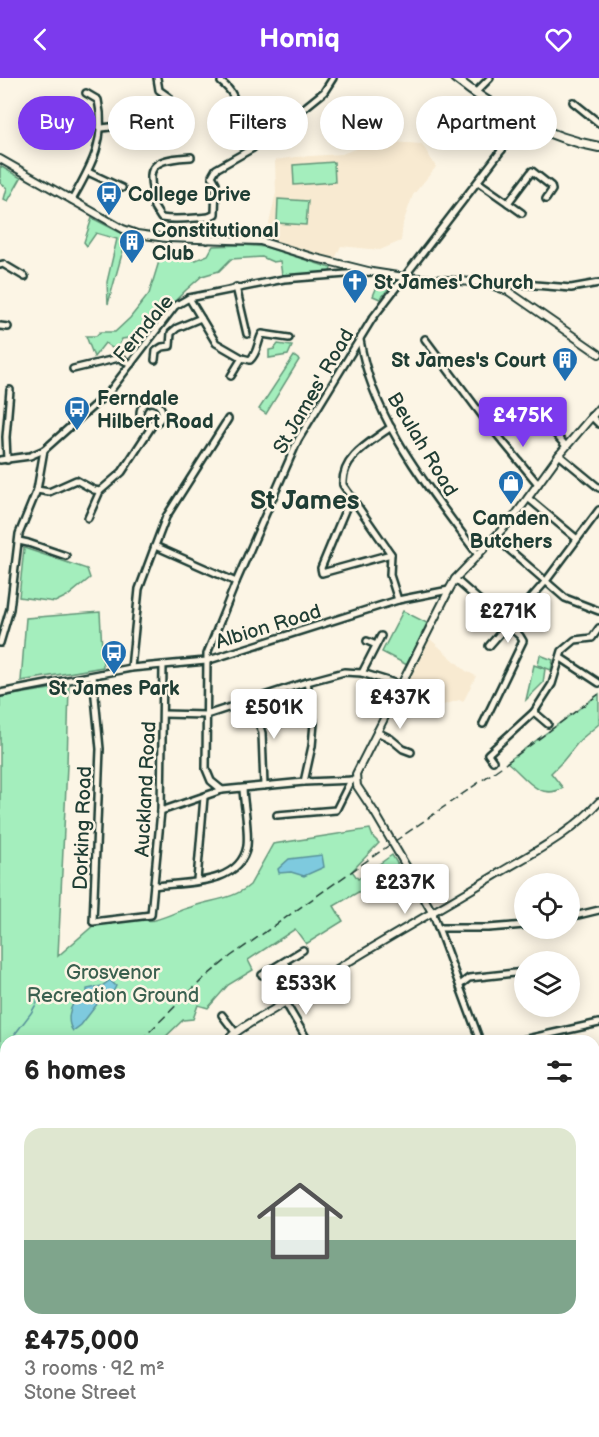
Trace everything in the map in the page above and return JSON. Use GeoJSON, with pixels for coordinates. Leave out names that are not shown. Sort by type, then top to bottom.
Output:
{"type":"FeatureCollection","features":[{"type":"Feature","properties":{"kind":"main road"},"geometry":{"type":"LineString","coordinates":[[455,78],[480,96]]}},
{"type":"Feature","properties":{"kind":"main road"},"geometry":{"type":"LineString","coordinates":[[557,135],[599,147]]}},
{"type":"Feature","properties":{"kind":"street"},"geometry":{"type":"LineString","coordinates":[[157,78],[159,90],[169,96]]}},
{"type":"Feature","properties":{"kind":"street"},"geometry":{"type":"LineString","coordinates":[[222,78],[221,82],[230,89],[234,96]]}},
{"type":"Feature","properties":{"kind":"street"},"geometry":{"type":"LineString","coordinates":[[308,105],[324,92],[333,78]]}},
{"type":"Feature","properties":{"kind":"street"},"geometry":{"type":"LineString","coordinates":[[475,93],[490,78]]}},
{"type":"Feature","properties":{"kind":"street"},"geometry":{"type":"LineString","coordinates":[[72,200],[88,172],[99,145],[102,128],[96,94],[86,93]]}},
{"type":"Feature","properties":{"kind":"street"},"geometry":{"type":"LineString","coordinates":[[573,102],[599,123]]}},
{"type":"Feature","properties":{"kind":"street"},"geometry":{"type":"LineString","coordinates":[[102,128],[108,128]]}},
{"type":"Feature","properties":{"kind":"street"},"geometry":{"type":"LineString","coordinates":[[191,157],[166,159],[155,165],[150,177],[155,196],[154,207],[161,218],[176,221],[215,215],[216,183],[212,176],[216,169],[249,150]]}},
{"type":"Feature","properties":{"kind":"street","name":"St James' Road"},"geometry":{"type":"LineString","coordinates":[[222,790],[212,781],[206,769],[207,654],[298,440],[372,319],[502,150]]}},
{"type":"Feature","properties":{"kind":"street"},"geometry":{"type":"LineString","coordinates":[[0,159],[123,229],[137,234],[166,238],[260,241],[372,272],[404,277],[486,283],[508,291],[599,354]]}},
{"type":"Feature","properties":{"kind":"street"},"geometry":{"type":"LineString","coordinates":[[508,203],[532,171],[551,186],[552,190],[546,199]]}},
{"type":"Feature","properties":{"kind":"street"},"geometry":{"type":"LineString","coordinates":[[88,172],[122,188]]}},
{"type":"Feature","properties":{"kind":"street"},"geometry":{"type":"LineString","coordinates":[[112,184],[116,176]]}},
{"type":"Feature","properties":{"kind":"street"},"geometry":{"type":"LineString","coordinates":[[478,182],[522,213]]}},
{"type":"Feature","properties":{"kind":"street"},"geometry":{"type":"LineString","coordinates":[[207,240],[209,217]]}},
{"type":"Feature","properties":{"kind":"street"},"geometry":{"type":"LineString","coordinates":[[0,264],[25,278]]}},
{"type":"Feature","properties":{"kind":"street","name":"Ferndale"},"geometry":{"type":"LineString","coordinates":[[0,460],[30,456],[44,450],[110,391],[175,306],[189,298],[284,279],[372,272]]}},
{"type":"Feature","properties":{"kind":"street"},"geometry":{"type":"LineString","coordinates":[[508,291],[511,283],[571,288],[599,283]]}},
{"type":"Feature","properties":{"kind":"street"},"geometry":{"type":"LineString","coordinates":[[236,287],[247,334]]}},
{"type":"Feature","properties":{"kind":"street"},"geometry":{"type":"LineString","coordinates":[[189,298],[216,343],[242,358],[250,360],[255,355],[262,334],[289,338]]}},
{"type":"Feature","properties":{"kind":"street"},"geometry":{"type":"LineString","coordinates":[[154,360],[156,351],[170,345],[171,333],[201,318]]}},
{"type":"Feature","properties":{"kind":"street"},"geometry":{"type":"LineString","coordinates":[[0,326],[8,327]]}},
{"type":"Feature","properties":{"kind":"street"},"geometry":{"type":"LineString","coordinates":[[425,339],[490,426],[538,484]]}},
{"type":"Feature","properties":{"kind":"street","name":"Beulah Road"},"geometry":{"type":"LineString","coordinates":[[360,340],[364,364],[391,428],[427,485],[478,555]]}},
{"type":"Feature","properties":{"kind":"street"},"geometry":{"type":"LineString","coordinates":[[73,369],[119,358],[131,364]]}},
{"type":"Feature","properties":{"kind":"street"},"geometry":{"type":"LineString","coordinates":[[231,376],[242,358]]}},
{"type":"Feature","properties":{"kind":"street"},"geometry":{"type":"LineString","coordinates":[[8,460],[6,437],[10,390]]}},
{"type":"Feature","properties":{"kind":"street"},"geometry":{"type":"LineString","coordinates":[[88,518],[100,491],[122,472],[154,423],[160,419],[162,412],[157,404],[150,402],[143,405],[141,415],[144,421],[154,423]]}},
{"type":"Feature","properties":{"kind":"street"},"geometry":{"type":"LineString","coordinates":[[531,407],[566,446]]}},
{"type":"Feature","properties":{"kind":"street"},"geometry":{"type":"LineString","coordinates":[[277,815],[336,810],[455,579],[496,538],[566,446],[599,408]]}},
{"type":"Feature","properties":{"kind":"street"},"geometry":{"type":"LineString","coordinates":[[591,416],[599,424]]}},
{"type":"Feature","properties":{"kind":"street"},"geometry":{"type":"LineString","coordinates":[[131,668],[139,589],[154,546],[166,517],[228,419]]}},
{"type":"Feature","properties":{"kind":"street"},"geometry":{"type":"LineString","coordinates":[[391,428],[357,451],[342,474],[343,485],[391,554],[390,575],[398,600]]}},
{"type":"Feature","properties":{"kind":"street"},"geometry":{"type":"LineString","coordinates":[[0,643],[10,609],[21,527],[37,490],[44,450]]}},
{"type":"Feature","properties":{"kind":"street"},"geometry":{"type":"LineString","coordinates":[[559,455],[599,488]]}},
{"type":"Feature","properties":{"kind":"street"},"geometry":{"type":"LineString","coordinates":[[37,490],[49,492],[76,480],[100,491]]}},
{"type":"Feature","properties":{"kind":"street"},"geometry":{"type":"LineString","coordinates":[[351,496],[321,568],[322,573],[391,554]]}},
{"type":"Feature","properties":{"kind":"street"},"geometry":{"type":"LineString","coordinates":[[528,498],[578,539]]}},
{"type":"Feature","properties":{"kind":"street"},"geometry":{"type":"LineString","coordinates":[[489,646],[546,581],[599,510]]}},
{"type":"Feature","properties":{"kind":"street"},"geometry":{"type":"LineString","coordinates":[[496,538],[566,598],[599,612]]}},
{"type":"Feature","properties":{"kind":"street"},"geometry":{"type":"LineString","coordinates":[[19,541],[66,556]]}},
{"type":"Feature","properties":{"kind":"street"},"geometry":{"type":"LineString","coordinates":[[154,546],[236,582]]}},
{"type":"Feature","properties":{"kind":"street"},"geometry":{"type":"LineString","coordinates":[[455,579],[523,641],[483,724]]}},
{"type":"Feature","properties":{"kind":"street","name":"Albion Road"},"geometry":{"type":"LineString","coordinates":[[0,693],[131,668],[206,661],[398,600],[449,590]]}},
{"type":"Feature","properties":{"kind":"street"},"geometry":{"type":"LineString","coordinates":[[493,761],[488,754],[534,712],[552,684],[562,651],[574,640],[592,638],[598,629]]}},
{"type":"Feature","properties":{"kind":"street"},"geometry":{"type":"LineString","coordinates":[[362,673],[381,636]]}},
{"type":"Feature","properties":{"kind":"street"},"geometry":{"type":"LineString","coordinates":[[367,641],[375,645]]}},
{"type":"Feature","properties":{"kind":"street"},"geometry":{"type":"LineString","coordinates":[[561,658],[599,683]]}},
{"type":"Feature","properties":{"kind":"street","name":"Auckland Road"},"geometry":{"type":"LineString","coordinates":[[151,915],[161,811],[163,665]]}},
{"type":"Feature","properties":{"kind":"street"},"geometry":{"type":"LineString","coordinates":[[164,714],[206,715],[345,672],[362,673],[401,685]]}},
{"type":"Feature","properties":{"kind":"street","name":"Dorking Road"},"geometry":{"type":"LineString","coordinates":[[93,675],[100,749],[93,922],[151,915]]}},
{"type":"Feature","properties":{"kind":"street"},"geometry":{"type":"LineString","coordinates":[[304,782],[312,746],[314,723],[307,682]]}},
{"type":"Feature","properties":{"kind":"street"},"geometry":{"type":"LineString","coordinates":[[252,700],[262,733],[264,786]]}},
{"type":"Feature","properties":{"kind":"street"},"geometry":{"type":"LineString","coordinates":[[534,712],[548,724]]}},
{"type":"Feature","properties":{"kind":"street"},"geometry":{"type":"LineString","coordinates":[[376,732],[397,742],[411,753]]}},
{"type":"Feature","properties":{"kind":"street"},"geometry":{"type":"LineString","coordinates":[[399,757],[403,749]]}},
{"type":"Feature","properties":{"kind":"street"},"geometry":{"type":"LineString","coordinates":[[161,811],[222,790],[353,780]]}},
{"type":"Feature","properties":{"kind":"street"},"geometry":{"type":"LineString","coordinates":[[353,780],[375,813],[433,914],[478,1035]]}},
{"type":"Feature","properties":{"kind":"street"},"geometry":{"type":"LineString","coordinates":[[154,886],[197,880],[232,870],[244,855],[247,841],[243,789]]}},
{"type":"Feature","properties":{"kind":"street"},"geometry":{"type":"LineString","coordinates":[[197,880],[204,797]]}},
{"type":"Feature","properties":{"kind":"street"},"geometry":{"type":"LineString","coordinates":[[232,1035],[302,990],[433,914],[574,827],[599,802]]}},
{"type":"Feature","properties":{"kind":"street"},"geometry":{"type":"LineString","coordinates":[[580,915],[599,910]]}},
{"type":"Feature","properties":{"kind":"street"},"geometry":{"type":"LineString","coordinates":[[439,928],[514,926]]}},
{"type":"Feature","properties":{"kind":"street"},"geometry":{"type":"LineString","coordinates":[[272,978],[265,973],[303,950]]}},
{"type":"Feature","properties":{"kind":"street"},"geometry":{"type":"LineString","coordinates":[[285,962],[302,990]]}},
{"type":"Feature","properties":{"kind":"street"},"geometry":{"type":"LineString","coordinates":[[459,985],[469,978],[514,973]]}},
{"type":"Feature","properties":{"kind":"street"},"geometry":{"type":"LineString","coordinates":[[285,1002],[304,1035]]}},
{"type":"Feature","properties":{"kind":"street"},"geometry":{"type":"LineString","coordinates":[[222,1015],[235,1032]]}},
{"type":"Feature","properties":{"kind":"street"},"geometry":{"type":"LineString","coordinates":[[547,1035],[599,1023]]}},
{"type":"Feature","properties":{"kind":"shaded area"},"geometry":{"type":"Polygon","coordinates":[[[404,143],[416,144],[416,150],[426,150],[436,167],[413,195],[403,223],[401,241],[380,250],[341,246],[334,261],[265,241],[276,193],[275,160],[342,154],[352,150],[404,150],[404,143]]]}},
{"type":"Feature","properties":{"kind":"shaded area"},"geometry":{"type":"Polygon","coordinates":[[[429,638],[466,671],[476,676],[463,702],[459,700],[440,706],[441,716],[416,719],[412,685],[408,680],[429,638]]]}},
{"type":"Feature","properties":{"kind":"green space"},"geometry":{"type":"Polygon","coordinates":[[[334,162],[335,182],[294,185],[293,165],[334,162]]]}},
{"type":"Feature","properties":{"kind":"green space"},"geometry":{"type":"Polygon","coordinates":[[[0,166],[21,178],[8,201],[4,199],[7,188],[0,183],[0,166]]]}},
{"type":"Feature","properties":{"kind":"green space"},"geometry":{"type":"Polygon","coordinates":[[[278,199],[308,201],[306,225],[277,223],[278,199]]]}},
{"type":"Feature","properties":{"kind":"green space"},"geometry":{"type":"Polygon","coordinates":[[[92,218],[127,236],[108,304],[107,282],[117,239],[96,233],[87,246],[84,242],[92,218]]]}},
{"type":"Feature","properties":{"kind":"green space"},"geometry":{"type":"Polygon","coordinates":[[[213,246],[265,247],[331,268],[330,273],[282,275],[280,261],[273,262],[262,257],[231,259],[219,271],[202,276],[186,290],[170,306],[148,335],[122,339],[118,347],[112,348],[105,343],[94,357],[86,336],[96,336],[100,332],[115,332],[130,318],[149,294],[160,258],[196,260],[208,255],[213,246]]]}},
{"type":"Feature","properties":{"kind":"green space"},"geometry":{"type":"Polygon","coordinates":[[[380,279],[394,282],[380,299],[373,296],[380,279]]]}},
{"type":"Feature","properties":{"kind":"green space"},"geometry":{"type":"Polygon","coordinates":[[[278,344],[292,346],[288,355],[269,358],[269,350],[274,349],[278,344]]]}},
{"type":"Feature","properties":{"kind":"green space"},"geometry":{"type":"Polygon","coordinates":[[[294,356],[299,360],[266,414],[259,409],[294,356]]]}},
{"type":"Feature","properties":{"kind":"green space"},"geometry":{"type":"Polygon","coordinates":[[[24,548],[87,569],[90,578],[69,595],[55,602],[19,597],[24,548]]]}},
{"type":"Feature","properties":{"kind":"green space"},"geometry":{"type":"Polygon","coordinates":[[[403,611],[427,623],[407,665],[382,652],[403,611]]]}},
{"type":"Feature","properties":{"kind":"green space"},"geometry":{"type":"Polygon","coordinates":[[[100,612],[103,667],[21,681],[26,618],[100,612]]]}},
{"type":"Feature","properties":{"kind":"green space"},"geometry":{"type":"Polygon","coordinates":[[[540,655],[553,660],[551,670],[538,665],[540,655]]]}},
{"type":"Feature","properties":{"kind":"green space"},"geometry":{"type":"Polygon","coordinates":[[[534,665],[545,669],[543,683],[526,700],[534,665]]]}},
{"type":"Feature","properties":{"kind":"green space","name":"Grosvenor Recreation Ground"},"geometry":{"type":"Polygon","coordinates":[[[69,686],[58,956],[94,925],[141,918],[155,920],[244,890],[250,885],[273,844],[370,829],[373,837],[379,843],[352,871],[358,879],[392,855],[400,868],[334,906],[343,921],[306,944],[295,929],[248,960],[253,970],[228,985],[208,1008],[198,1005],[193,1019],[183,1020],[167,1035],[0,1035],[0,697],[69,686]]]}},
{"type":"Feature","properties":{"kind":"green space"},"geometry":{"type":"Polygon","coordinates":[[[599,694],[599,724],[580,740],[551,773],[563,788],[546,792],[539,789],[507,762],[599,694]]]}},
{"type":"Feature","properties":{"kind":"water"},"geometry":{"type":"Polygon","coordinates":[[[322,855],[324,867],[304,876],[291,872],[279,873],[278,869],[289,859],[322,855]]]}},
{"type":"Feature","properties":{"kind":"water"},"geometry":{"type":"Polygon","coordinates":[[[110,980],[116,986],[112,994],[100,997],[87,993],[87,989],[102,986],[110,980]]]}},
{"type":"Feature","properties":{"kind":"water"},"geometry":{"type":"Polygon","coordinates":[[[78,998],[98,1003],[81,1025],[73,1031],[70,1014],[72,1005],[78,998]]]}},
{"type":"Feature","properties":{"kind":"waterway"},"geometry":{"type":"LineString","coordinates":[[15,1035],[38,1001],[36,993]]}},
{"type":"Feature","properties":{"kind":"railway"},"geometry":{"type":"LineString","coordinates":[[146,1035],[203,979],[231,956],[501,767],[599,694]]}},
{"type":"Feature","properties":{"kind":"place","name":"College Drive"},"geometry":{"type":"Point","coordinates":[109,217]}},
{"type":"Feature","properties":{"kind":"place","name":"Constitutional Club"},"geometry":{"type":"Point","coordinates":[132,265]}},
{"type":"Feature","properties":{"kind":"place","name":"St James' Church"},"geometry":{"type":"Point","coordinates":[355,305]}},
{"type":"Feature","properties":{"kind":"place","name":"St James's Court"},"geometry":{"type":"Point","coordinates":[565,383]}},
{"type":"Feature","properties":{"kind":"place","name":"Ferndale Hilbert Road"},"geometry":{"type":"Point","coordinates":[77,432]}},
{"type":"Feature","properties":{"kind":"place","name":"Camden Butchers"},"geometry":{"type":"Point","coordinates":[511,506]}},
{"type":"Feature","properties":{"kind":"place","name":"St James Park"},"geometry":{"type":"Point","coordinates":[114,676]}},
{"type":"Feature","properties":{"kind":"district","name":"St James"},"geometry":{"type":"Point","coordinates":[305,500]}}]}
